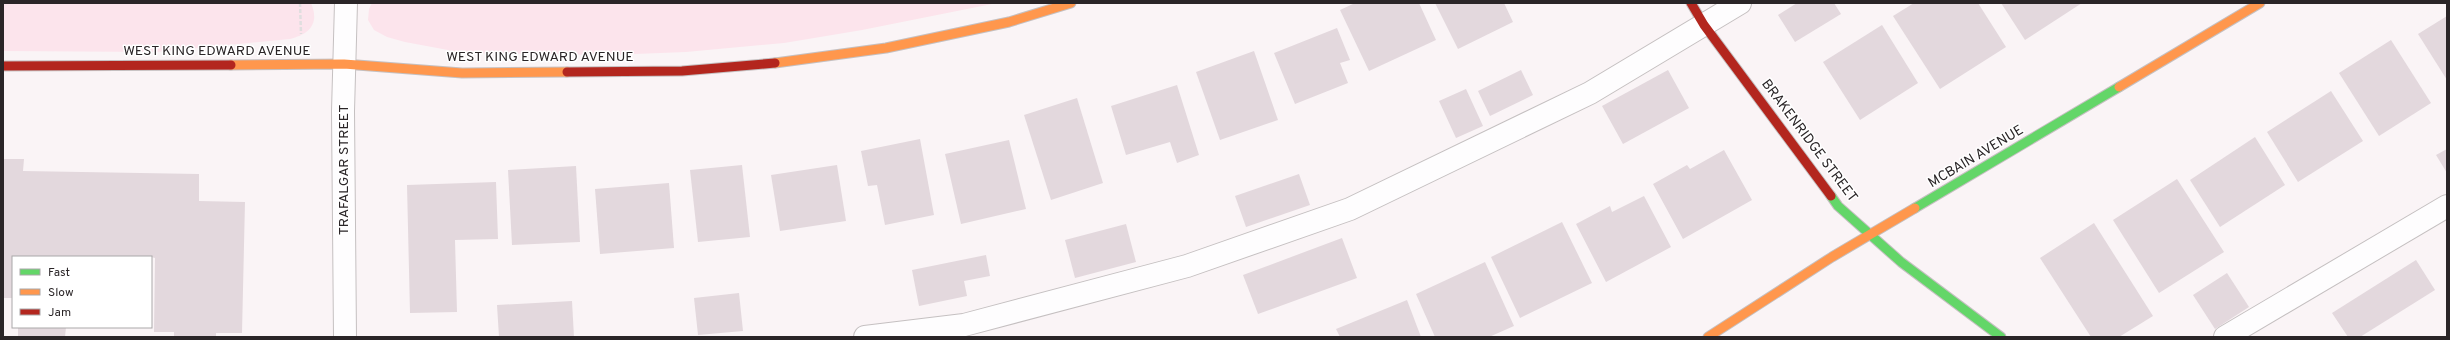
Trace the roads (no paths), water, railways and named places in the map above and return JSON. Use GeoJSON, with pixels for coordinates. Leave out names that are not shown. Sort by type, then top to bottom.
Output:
{"type":"FeatureCollection","features":[{"type":"Feature","properties":{"kind":"street","name":"TRAFALGAR STREET"},"geometry":{"type":"LineString","coordinates":[[345,337],[344,64],[346,3]]}},
{"type":"Feature","properties":{"kind":"street","name":"WEST KING EDWARD AVENUE"},"geometry":{"type":"LineString","coordinates":[[3,66],[344,64],[462,73],[682,71],[766,64],[886,48],[1009,22],[1071,3]]}},
{"type":"Feature","properties":{"kind":"street","name":"BRAKENRIDGE STREET"},"geometry":{"type":"LineString","coordinates":[[1691,3],[1704,25],[1838,206],[1901,262],[2001,337]]}},
{"type":"Feature","properties":{"kind":"street"},"geometry":{"type":"LineString","coordinates":[[864,337],[964,326],[1187,266],[1350,209],[1590,93],[1740,3]]}},
{"type":"Feature","properties":{"kind":"street","name":"MCBAIN AVENUE"},"geometry":{"type":"LineString","coordinates":[[1708,337],[1832,258],[2260,3]]}},
{"type":"Feature","properties":{"kind":"street"},"geometry":{"type":"LineString","coordinates":[[2225,337],[2447,206]]}}]}
